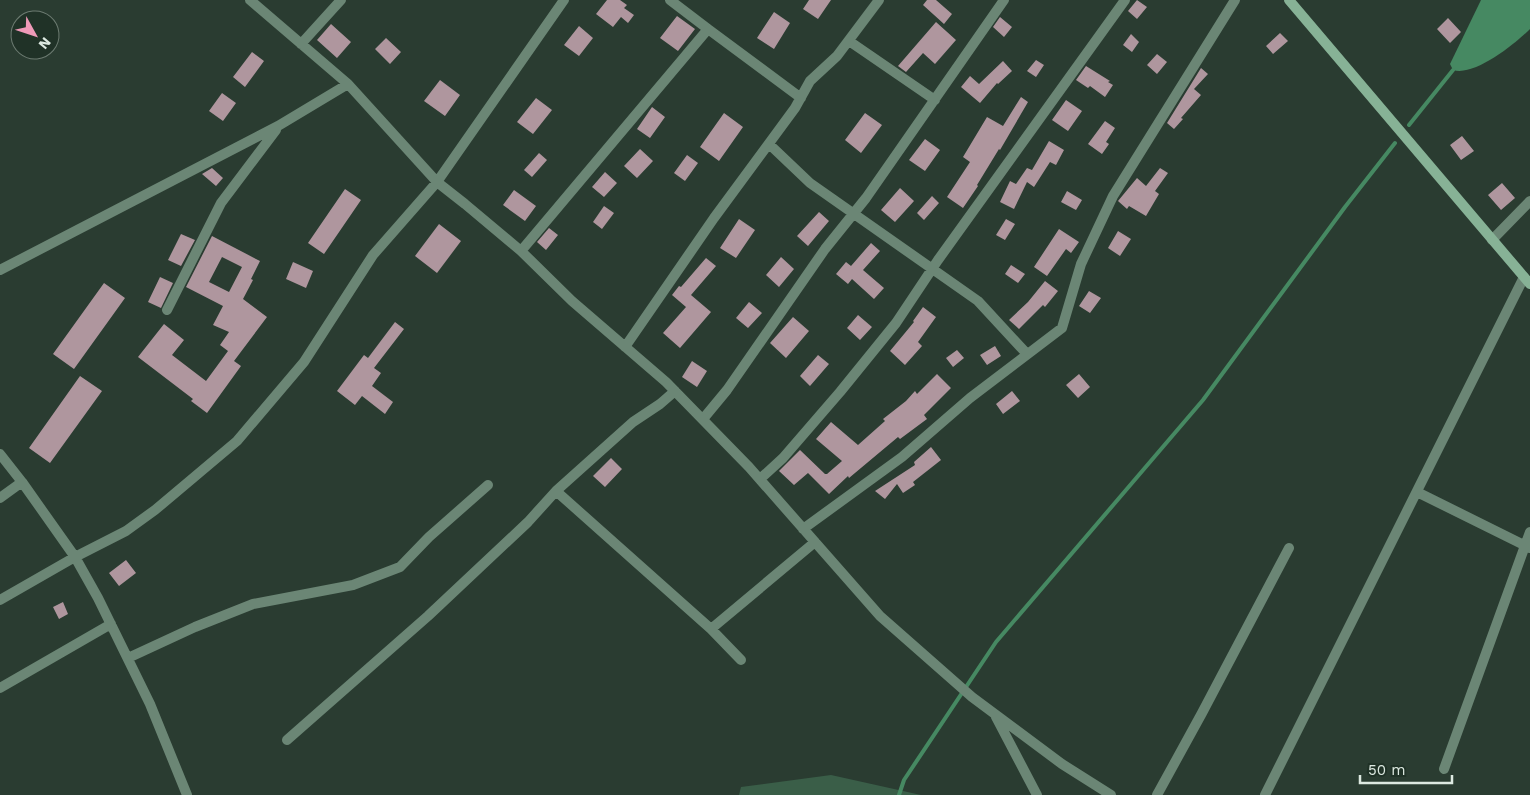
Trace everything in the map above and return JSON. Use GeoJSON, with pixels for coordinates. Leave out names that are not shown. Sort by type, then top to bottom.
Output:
{"type":"FeatureCollection","features":[{"type":"Feature","properties":{"kind":"street"},"geometry":{"type":"LineString","coordinates":[[250,0],[348,84],[437,182],[521,251],[572,301],[666,382],[760,479],[880,616],[972,698],[1062,764],[1111,795]]}},
{"type":"Feature","properties":{"kind":"street"},"geometry":{"type":"LineString","coordinates":[[301,44],[341,0]]}},
{"type":"Feature","properties":{"kind":"street"},"geometry":{"type":"LineString","coordinates":[[0,600],[75,557],[126,531],[155,510],[237,441],[304,362],[373,255],[437,182],[564,0]]}},
{"type":"Feature","properties":{"kind":"street"},"geometry":{"type":"LineString","coordinates":[[670,0],[801,98]]}},
{"type":"Feature","properties":{"kind":"street"},"geometry":{"type":"LineString","coordinates":[[625,347],[704,232],[795,108],[810,81],[837,56],[879,0]]}},
{"type":"Feature","properties":{"kind":"street"},"geometry":{"type":"LineString","coordinates":[[702,420],[727,390],[825,249],[866,198],[1004,0]]}},
{"type":"Feature","properties":{"kind":"street"},"geometry":{"type":"LineString","coordinates":[[760,479],[783,458],[847,384],[896,323],[932,269],[1125,0]]}},
{"type":"Feature","properties":{"kind":"street"},"geometry":{"type":"LineString","coordinates":[[803,529],[902,457],[970,398],[1062,328],[1081,264],[1113,196],[1235,0]]}},
{"type":"Feature","properties":{"kind":"street"},"geometry":{"type":"LineString","coordinates":[[1265,795],[1417,492],[1527,281],[1289,0]]}},
{"type":"Feature","properties":{"kind":"street"},"geometry":{"type":"LineString","coordinates":[[521,251],[708,29]]}},
{"type":"Feature","properties":{"kind":"street"},"geometry":{"type":"LineString","coordinates":[[849,41],[935,100]]}},
{"type":"Feature","properties":{"kind":"street"},"geometry":{"type":"LineString","coordinates":[[0,270],[278,126],[348,84]]}},
{"type":"Feature","properties":{"kind":"street"},"geometry":{"type":"LineString","coordinates":[[167,310],[221,203],[278,126]]}},
{"type":"Feature","properties":{"kind":"street"},"geometry":{"type":"LineString","coordinates":[[769,144],[810,182],[978,301],[1027,354]]}},
{"type":"Feature","properties":{"kind":"street"},"geometry":{"type":"LineString","coordinates":[[1492,240],[1530,202]]}},
{"type":"Feature","properties":{"kind":"street"},"geometry":{"type":"LineString","coordinates":[[287,740],[428,616],[528,522],[556,491],[633,422],[660,404],[674,391]]}},
{"type":"Feature","properties":{"kind":"street"},"geometry":{"type":"LineString","coordinates":[[0,454],[75,557],[111,624],[150,704],[187,795]]}},
{"type":"Feature","properties":{"kind":"street"},"geometry":{"type":"LineString","coordinates":[[0,498],[22,482]]}},
{"type":"Feature","properties":{"kind":"street"},"geometry":{"type":"LineString","coordinates":[[128,658],[195,627],[253,604],[353,585],[400,567],[429,537],[488,485]]}},
{"type":"Feature","properties":{"kind":"street"},"geometry":{"type":"LineString","coordinates":[[556,491],[711,629],[741,660]]}},
{"type":"Feature","properties":{"kind":"street"},"geometry":{"type":"LineString","coordinates":[[1417,492],[1527,548]]}},
{"type":"Feature","properties":{"kind":"street"},"geometry":{"type":"LineString","coordinates":[[1444,769],[1527,548],[1530,532]]}},
{"type":"Feature","properties":{"kind":"street"},"geometry":{"type":"LineString","coordinates":[[711,629],[815,542]]}},
{"type":"Feature","properties":{"kind":"street"},"geometry":{"type":"LineString","coordinates":[[1157,795],[1289,548]]}},
{"type":"Feature","properties":{"kind":"street"},"geometry":{"type":"LineString","coordinates":[[0,688],[111,624]]}},
{"type":"Feature","properties":{"kind":"street"},"geometry":{"type":"LineString","coordinates":[[994,714],[1037,795]]}},
{"type":"Feature","properties":{"kind":"shaded area"},"geometry":{"type":"Polygon","coordinates":[[[1481,0],[1530,0],[1530,29],[1515,43],[1483,64],[1462,71],[1453,70],[1450,64],[1481,0]]]}},
{"type":"Feature","properties":{"kind":"shaded area"},"geometry":{"type":"Polygon","coordinates":[[[831,775],[921,795],[739,795],[741,787],[831,775]]]}},
{"type":"Feature","properties":{"kind":"building"},"geometry":{"type":"Polygon","coordinates":[[[607,0],[620,0],[627,5],[624,8],[634,15],[628,23],[621,17],[613,27],[596,14],[607,0]]]}},
{"type":"Feature","properties":{"kind":"building"},"geometry":{"type":"Polygon","coordinates":[[[809,0],[831,0],[818,19],[803,9],[809,0]]]}},
{"type":"Feature","properties":{"kind":"building"},"geometry":{"type":"Polygon","coordinates":[[[927,0],[936,0],[952,14],[944,24],[923,5],[927,0]]]}},
{"type":"Feature","properties":{"kind":"building"},"geometry":{"type":"Polygon","coordinates":[[[1137,0],[1147,7],[1137,19],[1128,11],[1137,0]]]}},
{"type":"Feature","properties":{"kind":"building"},"geometry":{"type":"Polygon","coordinates":[[[774,12],[790,23],[774,49],[757,38],[774,12]]]}},
{"type":"Feature","properties":{"kind":"building"},"geometry":{"type":"Polygon","coordinates":[[[677,16],[695,29],[678,51],[660,38],[677,16]]]}},
{"type":"Feature","properties":{"kind":"building"},"geometry":{"type":"Polygon","coordinates":[[[1000,17],[1012,27],[1004,37],[993,27],[1000,17]]]}},
{"type":"Feature","properties":{"kind":"building"},"geometry":{"type":"Polygon","coordinates":[[[1448,18],[1461,32],[1450,43],[1437,29],[1448,18]]]}},
{"type":"Feature","properties":{"kind":"building"},"geometry":{"type":"Polygon","coordinates":[[[936,22],[956,40],[935,64],[923,53],[906,72],[898,66],[936,22]]]}},
{"type":"Feature","properties":{"kind":"building"},"geometry":{"type":"Polygon","coordinates":[[[331,24],[351,42],[337,58],[317,40],[331,24]]]}},
{"type":"Feature","properties":{"kind":"building"},"geometry":{"type":"Polygon","coordinates":[[[579,26],[593,38],[579,56],[564,45],[579,26]]]}},
{"type":"Feature","properties":{"kind":"building"},"geometry":{"type":"Polygon","coordinates":[[[1280,33],[1288,41],[1273,54],[1266,46],[1280,33]]]}},
{"type":"Feature","properties":{"kind":"building"},"geometry":{"type":"Polygon","coordinates":[[[1131,34],[1139,42],[1132,52],[1123,45],[1131,34]]]}},
{"type":"Feature","properties":{"kind":"building"},"geometry":{"type":"Polygon","coordinates":[[[386,38],[401,52],[390,64],[375,49],[386,38]]]}},
{"type":"Feature","properties":{"kind":"building"},"geometry":{"type":"Polygon","coordinates":[[[252,52],[264,61],[245,87],[233,77],[252,52]]]}},
{"type":"Feature","properties":{"kind":"building"},"geometry":{"type":"Polygon","coordinates":[[[1157,54],[1167,62],[1157,74],[1147,65],[1157,54]]]}},
{"type":"Feature","properties":{"kind":"building"},"geometry":{"type":"Polygon","coordinates":[[[1036,60],[1044,65],[1036,77],[1027,71],[1036,60]]]}},
{"type":"Feature","properties":{"kind":"building"},"geometry":{"type":"Polygon","coordinates":[[[1003,61],[1012,71],[997,83],[980,103],[961,87],[970,76],[979,84],[1003,61]]]}},
{"type":"Feature","properties":{"kind":"building"},"geometry":{"type":"Polygon","coordinates":[[[1086,66],[1110,81],[1108,82],[1113,85],[1105,97],[1090,86],[1088,88],[1076,80],[1086,66]]]}},
{"type":"Feature","properties":{"kind":"building"},"geometry":{"type":"Polygon","coordinates":[[[1201,68],[1208,74],[1194,89],[1201,95],[1174,129],[1167,123],[1201,68]]]}},
{"type":"Feature","properties":{"kind":"building"},"geometry":{"type":"Polygon","coordinates":[[[440,80],[460,95],[445,116],[424,101],[440,80]]]}},
{"type":"Feature","properties":{"kind":"building"},"geometry":{"type":"Polygon","coordinates":[[[222,93],[236,103],[223,121],[209,111],[222,93]]]}},
{"type":"Feature","properties":{"kind":"building"},"geometry":{"type":"Polygon","coordinates":[[[1021,97],[1028,102],[963,208],[947,197],[970,162],[963,157],[987,117],[1003,126],[1021,97]]]}},
{"type":"Feature","properties":{"kind":"building"},"geometry":{"type":"Polygon","coordinates":[[[536,98],[552,110],[533,134],[517,122],[536,98]]]}},
{"type":"Feature","properties":{"kind":"building"},"geometry":{"type":"Polygon","coordinates":[[[1066,100],[1082,111],[1068,131],[1052,120],[1066,100]]]}},
{"type":"Feature","properties":{"kind":"building"},"geometry":{"type":"Polygon","coordinates":[[[652,107],[665,117],[650,138],[637,129],[652,107]]]}},
{"type":"Feature","properties":{"kind":"building"},"geometry":{"type":"Polygon","coordinates":[[[724,113],[743,127],[719,161],[700,147],[724,113]]]}},
{"type":"Feature","properties":{"kind":"building"},"geometry":{"type":"Polygon","coordinates":[[[865,113],[882,125],[861,153],[845,140],[865,113]]]}},
{"type":"Feature","properties":{"kind":"building"},"geometry":{"type":"Polygon","coordinates":[[[1105,121],[1115,128],[1106,142],[1109,144],[1102,154],[1088,144],[1105,121]]]}},
{"type":"Feature","properties":{"kind":"building"},"geometry":{"type":"Polygon","coordinates":[[[1462,136],[1474,151],[1461,160],[1450,145],[1462,136]]]}},
{"type":"Feature","properties":{"kind":"building"},"geometry":{"type":"Polygon","coordinates":[[[925,139],[940,150],[925,171],[909,160],[925,139]]]}},
{"type":"Feature","properties":{"kind":"building"},"geometry":{"type":"Polygon","coordinates":[[[1049,141],[1064,150],[1056,165],[1050,162],[1034,187],[1027,182],[1014,209],[1000,202],[1010,181],[1016,184],[1027,168],[1032,170],[1049,141]]]}},
{"type":"Feature","properties":{"kind":"building"},"geometry":{"type":"Polygon","coordinates":[[[640,149],[653,161],[637,178],[624,166],[640,149]]]}},
{"type":"Feature","properties":{"kind":"building"},"geometry":{"type":"Polygon","coordinates":[[[539,153],[547,160],[532,177],[524,170],[539,153]]]}},
{"type":"Feature","properties":{"kind":"building"},"geometry":{"type":"Polygon","coordinates":[[[687,155],[698,163],[685,181],[674,173],[687,155]]]}},
{"type":"Feature","properties":{"kind":"building"},"geometry":{"type":"Polygon","coordinates":[[[212,168],[223,178],[216,186],[202,174],[212,168]]]}},
{"type":"Feature","properties":{"kind":"building"},"geometry":{"type":"Polygon","coordinates":[[[1160,168],[1168,173],[1155,191],[1159,194],[1146,216],[1129,206],[1127,209],[1118,201],[1137,178],[1146,186],[1160,168]]]}},
{"type":"Feature","properties":{"kind":"building"},"geometry":{"type":"Polygon","coordinates":[[[605,172],[617,183],[604,197],[592,187],[605,172]]]}},
{"type":"Feature","properties":{"kind":"building"},"geometry":{"type":"Polygon","coordinates":[[[1502,183],[1515,198],[1501,210],[1488,195],[1502,183]]]}},
{"type":"Feature","properties":{"kind":"building"},"geometry":{"type":"Polygon","coordinates":[[[900,188],[914,201],[895,222],[881,210],[900,188]]]}},
{"type":"Feature","properties":{"kind":"building"},"geometry":{"type":"Polygon","coordinates":[[[345,189],[361,200],[324,254],[308,243],[345,189]]]}},
{"type":"Feature","properties":{"kind":"building"},"geometry":{"type":"Polygon","coordinates":[[[514,190],[536,206],[525,221],[503,205],[514,190]]]}},
{"type":"Feature","properties":{"kind":"building"},"geometry":{"type":"Polygon","coordinates":[[[1067,191],[1082,200],[1076,210],[1061,202],[1067,191]]]}},
{"type":"Feature","properties":{"kind":"building"},"geometry":{"type":"Polygon","coordinates":[[[932,196],[939,203],[924,220],[917,213],[932,196]]]}},
{"type":"Feature","properties":{"kind":"building"},"geometry":{"type":"Polygon","coordinates":[[[604,206],[614,213],[602,229],[593,222],[604,206]]]}},
{"type":"Feature","properties":{"kind":"building"},"geometry":{"type":"Polygon","coordinates":[[[819,212],[829,221],[808,246],[797,236],[819,212]]]}},
{"type":"Feature","properties":{"kind":"building"},"geometry":{"type":"Polygon","coordinates":[[[739,219],[755,230],[736,258],[720,248],[739,219]]]}},
{"type":"Feature","properties":{"kind":"building"},"geometry":{"type":"Polygon","coordinates":[[[1006,219],[1015,224],[1005,240],[996,235],[1006,219]]]}},
{"type":"Feature","properties":{"kind":"building"},"geometry":{"type":"Polygon","coordinates":[[[439,224],[461,241],[437,273],[415,256],[439,224]]]}},
{"type":"Feature","properties":{"kind":"building"},"geometry":{"type":"Polygon","coordinates":[[[549,228],[558,235],[546,250],[537,242],[549,228]]]}},
{"type":"Feature","properties":{"kind":"building"},"geometry":{"type":"Polygon","coordinates":[[[1059,229],[1079,242],[1071,253],[1066,249],[1047,276],[1034,267],[1059,229]]]}},
{"type":"Feature","properties":{"kind":"building"},"geometry":{"type":"Polygon","coordinates":[[[1118,231],[1131,239],[1120,256],[1108,248],[1118,231]]]}},
{"type":"Feature","properties":{"kind":"building"},"geometry":{"type":"Polygon","coordinates":[[[181,234],[195,240],[181,266],[168,260],[181,234]]]}},
{"type":"Feature","properties":{"kind":"building"},"geometry":{"type":"Polygon","coordinates":[[[212,236],[260,261],[243,299],[267,317],[234,361],[241,366],[207,413],[191,401],[193,399],[138,357],[164,324],[184,340],[172,355],[206,381],[228,351],[220,345],[229,332],[213,325],[223,306],[186,287],[212,236]],[[222,257],[209,282],[229,292],[242,267],[222,257]]]}},
{"type":"Feature","properties":{"kind":"building"},"geometry":{"type":"Polygon","coordinates":[[[871,243],[880,251],[863,270],[884,288],[874,299],[852,279],[848,284],[836,274],[846,262],[851,266],[871,243]]]}},
{"type":"Feature","properties":{"kind":"building"},"geometry":{"type":"Polygon","coordinates":[[[781,257],[794,269],[779,287],[766,275],[781,257]]]}},
{"type":"Feature","properties":{"kind":"building"},"geometry":{"type":"Polygon","coordinates":[[[706,258],[716,266],[691,295],[711,312],[680,348],[663,333],[686,307],[672,295],[706,258]]]}},
{"type":"Feature","properties":{"kind":"building"},"geometry":{"type":"Polygon","coordinates":[[[293,262],[313,271],[306,288],[286,279],[293,262]]]}},
{"type":"Feature","properties":{"kind":"building"},"geometry":{"type":"Polygon","coordinates":[[[1011,265],[1025,274],[1018,283],[1005,274],[1011,265]]]}},
{"type":"Feature","properties":{"kind":"building"},"geometry":{"type":"Polygon","coordinates":[[[160,277],[173,283],[161,308],[148,302],[160,277]]]}},
{"type":"Feature","properties":{"kind":"building"},"geometry":{"type":"Polygon","coordinates":[[[1045,281],[1058,291],[1045,307],[1043,305],[1019,329],[1009,320],[1028,302],[1045,281]]]}},
{"type":"Feature","properties":{"kind":"building"},"geometry":{"type":"Polygon","coordinates":[[[104,283],[125,298],[74,369],[53,354],[104,283]]]}},
{"type":"Feature","properties":{"kind":"building"},"geometry":{"type":"Polygon","coordinates":[[[1089,291],[1101,298],[1090,313],[1079,306],[1089,291]]]}},
{"type":"Feature","properties":{"kind":"building"},"geometry":{"type":"Polygon","coordinates":[[[749,302],[762,313],[748,328],[736,318],[749,302]]]}},
{"type":"Feature","properties":{"kind":"building"},"geometry":{"type":"Polygon","coordinates":[[[923,307],[936,317],[918,342],[922,346],[905,365],[890,351],[914,322],[923,307]]]}},
{"type":"Feature","properties":{"kind":"building"},"geometry":{"type":"Polygon","coordinates":[[[858,315],[872,327],[860,340],[847,328],[858,315]]]}},
{"type":"Feature","properties":{"kind":"building"},"geometry":{"type":"Polygon","coordinates":[[[793,317],[809,331],[786,358],[770,343],[793,317]]]}},
{"type":"Feature","properties":{"kind":"building"},"geometry":{"type":"Polygon","coordinates":[[[395,322],[404,329],[374,368],[381,373],[372,386],[393,402],[385,414],[362,396],[355,405],[337,391],[364,355],[368,358],[395,322]]]}},
{"type":"Feature","properties":{"kind":"building"},"geometry":{"type":"Polygon","coordinates":[[[995,346],[1001,356],[987,365],[980,355],[995,346]]]}},
{"type":"Feature","properties":{"kind":"building"},"geometry":{"type":"Polygon","coordinates":[[[957,350],[964,358],[953,367],[946,358],[957,350]]]}},
{"type":"Feature","properties":{"kind":"building"},"geometry":{"type":"Polygon","coordinates":[[[818,355],[829,364],[810,386],[800,376],[818,355]]]}},
{"type":"Feature","properties":{"kind":"building"},"geometry":{"type":"Polygon","coordinates":[[[692,361],[707,371],[697,387],[682,377],[692,361]]]}},
{"type":"Feature","properties":{"kind":"building"},"geometry":{"type":"Polygon","coordinates":[[[937,374],[951,388],[924,415],[927,419],[900,439],[898,437],[849,478],[848,476],[829,494],[808,473],[794,485],[779,471],[800,450],[827,474],[842,461],[816,439],[831,422],[858,445],[885,421],[883,419],[906,401],[915,391],[917,394],[937,374]]]}},
{"type":"Feature","properties":{"kind":"building"},"geometry":{"type":"Polygon","coordinates":[[[1079,374],[1090,387],[1078,398],[1066,385],[1079,374]]]}},
{"type":"Feature","properties":{"kind":"building"},"geometry":{"type":"Polygon","coordinates":[[[80,376],[102,391],[50,463],[29,448],[80,376]]]}},
{"type":"Feature","properties":{"kind":"building"},"geometry":{"type":"Polygon","coordinates":[[[1012,391],[1020,401],[1003,414],[996,404],[1012,391]]]}},
{"type":"Feature","properties":{"kind":"building"},"geometry":{"type":"Polygon","coordinates":[[[931,447],[941,460],[913,482],[915,485],[903,493],[897,484],[885,499],[875,491],[915,465],[914,462],[931,447]]]}},
{"type":"Feature","properties":{"kind":"building"},"geometry":{"type":"Polygon","coordinates":[[[611,458],[622,469],[605,487],[593,476],[611,458]]]}},
{"type":"Feature","properties":{"kind":"building"},"geometry":{"type":"Polygon","coordinates":[[[126,560],[136,573],[119,586],[109,573],[126,560]]]}},
{"type":"Feature","properties":{"kind":"building"},"geometry":{"type":"Polygon","coordinates":[[[63,602],[68,614],[59,619],[53,607],[63,602]]]}},
{"type":"Feature","properties":{"kind":"waterway"},"geometry":{"type":"LineString","coordinates":[[1409,125],[1453,70]]}},
{"type":"Feature","properties":{"kind":"waterway"},"geometry":{"type":"LineString","coordinates":[[899,795],[904,780],[996,642],[1203,400],[1345,207],[1395,143]]}}]}
